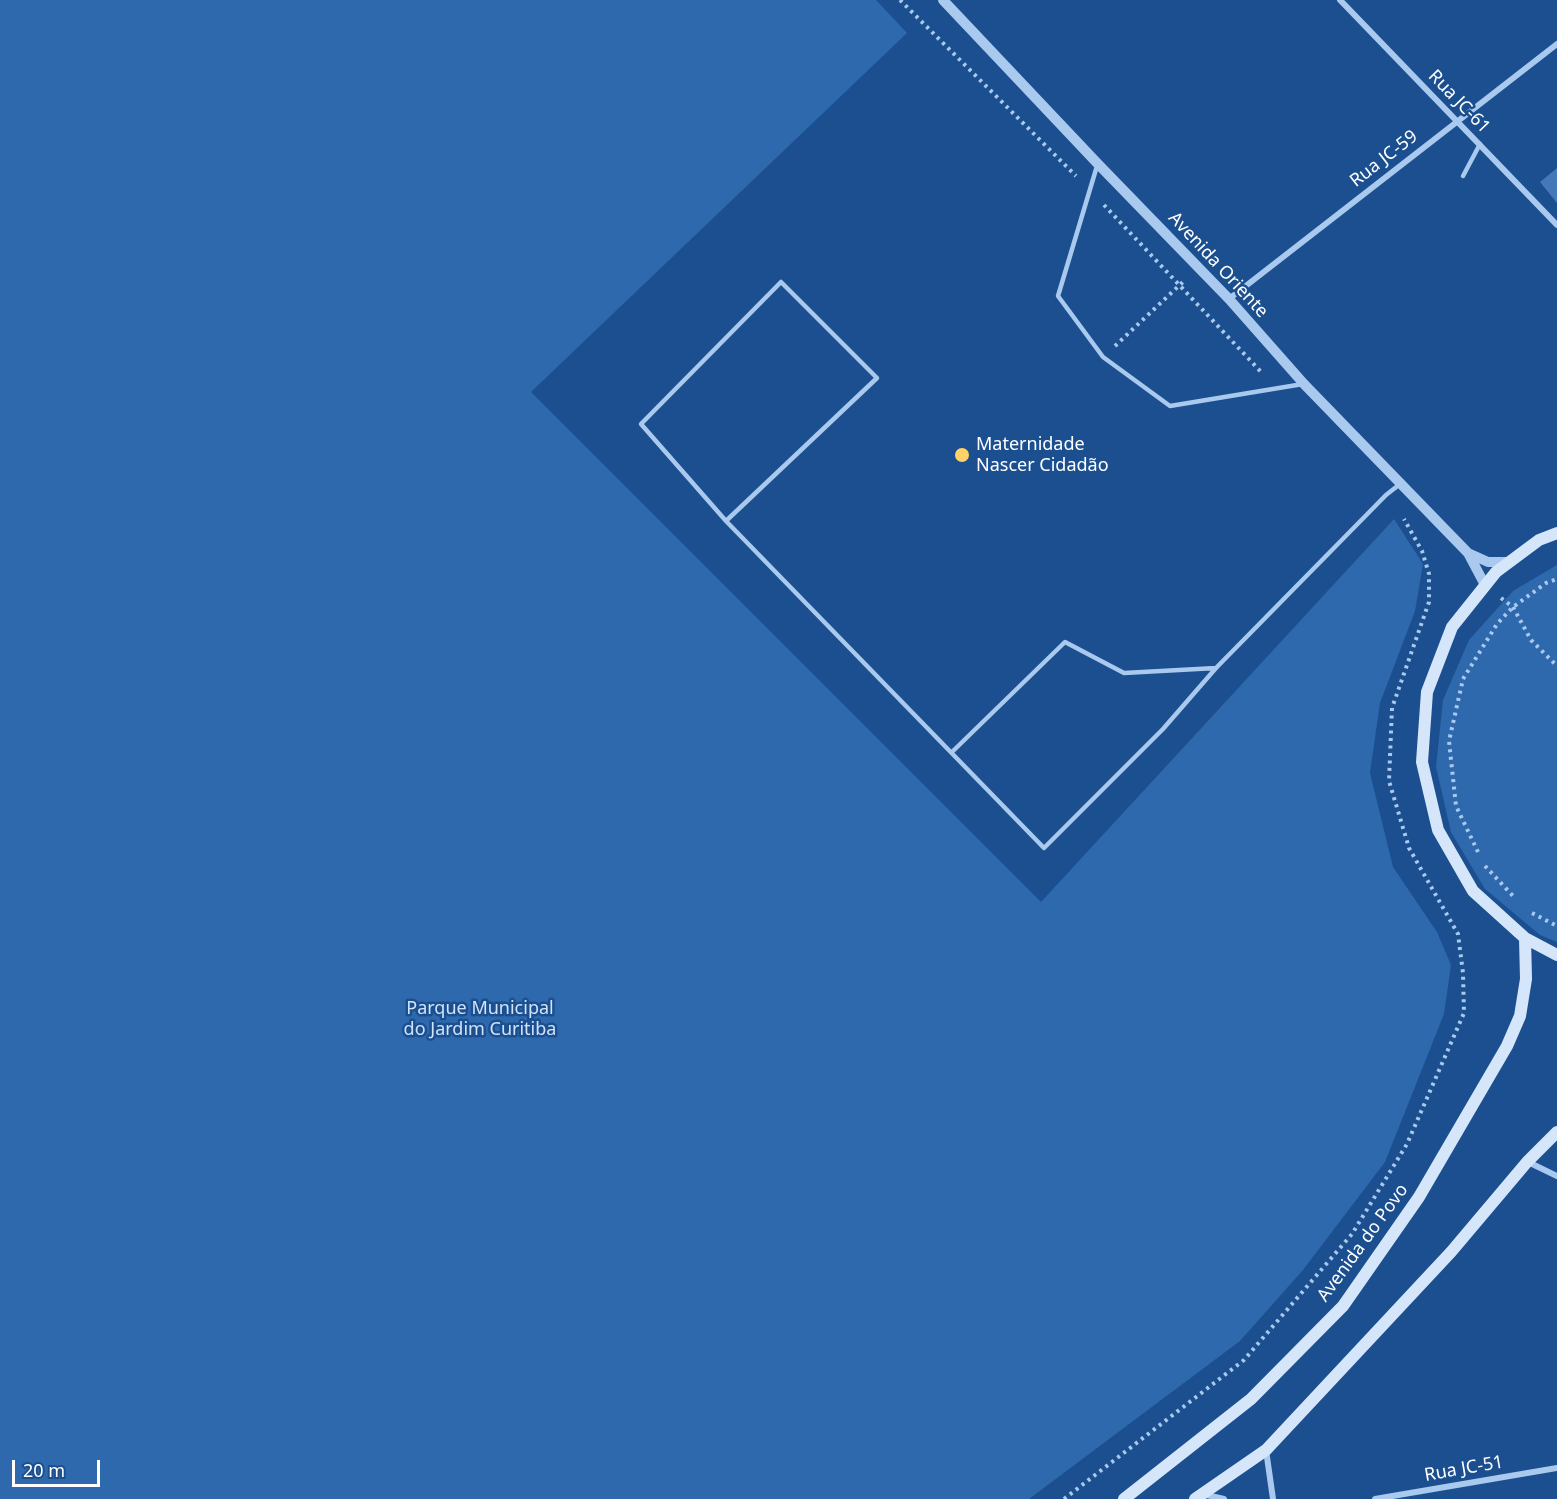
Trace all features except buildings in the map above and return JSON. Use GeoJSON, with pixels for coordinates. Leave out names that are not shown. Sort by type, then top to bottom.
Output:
{"type":"FeatureCollection","features":[{"type":"Feature","properties":{"kind":"main road"},"geometry":{"type":"LineString","coordinates":[[1557,533],[1539,540],[1496,572],[1452,627],[1427,692],[1422,762],[1438,830],[1473,891],[1525,938],[1557,955]]}},
{"type":"Feature","properties":{"kind":"main road","name":"Avenida do Povo"},"geometry":{"type":"LineString","coordinates":[[1124,1499],[1251,1399],[1343,1306],[1419,1197],[1507,1046],[1520,1016],[1526,979],[1525,938]]}},
{"type":"Feature","properties":{"kind":"main road"},"geometry":{"type":"LineString","coordinates":[[1198,1497],[1266,1450],[1443,1261],[1527,1162],[1557,1132]]}},
{"type":"Feature","properties":{"kind":"street","name":"Avenida Oriente"},"geometry":{"type":"LineString","coordinates":[[943,0],[1229,298],[1304,384],[1468,553],[1485,585]]}},
{"type":"Feature","properties":{"kind":"street","name":"Rua JC-61"},"geometry":{"type":"LineString","coordinates":[[1340,0],[1557,225]]}},
{"type":"Feature","properties":{"kind":"street","name":"Rua JC-59"},"geometry":{"type":"LineString","coordinates":[[1229,298],[1557,44]]}},
{"type":"Feature","properties":{"kind":"street","name":"Avenida Oriente"},"geometry":{"type":"LineString","coordinates":[[1468,553],[1488,562],[1509,562]]}},
{"type":"Feature","properties":{"kind":"street"},"geometry":{"type":"LineString","coordinates":[[1527,1162],[1557,1176]]}},
{"type":"Feature","properties":{"kind":"street"},"geometry":{"type":"LineString","coordinates":[[1266,1450],[1273,1499]]}},
{"type":"Feature","properties":{"kind":"street","name":"Rua JC-51"},"geometry":{"type":"LineString","coordinates":[[1375,1499],[1557,1468]]}},
{"type":"Feature","properties":{"kind":"street"},"geometry":{"type":"LineString","coordinates":[[1198,1497],[1224,1499]]}},
{"type":"Feature","properties":{"kind":"lane"},"geometry":{"type":"LineString","coordinates":[[1463,176],[1480,144]]}},
{"type":"Feature","properties":{"kind":"lane"},"geometry":{"type":"LineString","coordinates":[[1098,164],[1058,296],[1103,357],[1170,406],[1304,384]]}},
{"type":"Feature","properties":{"kind":"lane"},"geometry":{"type":"LineString","coordinates":[[726,520],[877,378],[781,282],[640,424],[726,520],[1044,848],[1163,729],[1216,668],[1386,495],[1400,484]]}},
{"type":"Feature","properties":{"kind":"lane"},"geometry":{"type":"LineString","coordinates":[[952,752],[1065,642],[1124,673],[1216,668]]}},
{"type":"Feature","properties":{"kind":"path"},"geometry":{"type":"LineString","coordinates":[[900,0],[1090,189],[1275,387]]}},
{"type":"Feature","properties":{"kind":"path"},"geometry":{"type":"LineString","coordinates":[[1103,357],[1199,267]]}},
{"type":"Feature","properties":{"kind":"path"},"geometry":{"type":"LineString","coordinates":[[1064,1499],[1244,1360],[1352,1234],[1407,1144],[1464,1013],[1463,973],[1458,934],[1409,849],[1389,781],[1392,708],[1429,602],[1429,574],[1422,551],[1397,506],[1386,495]]}},
{"type":"Feature","properties":{"kind":"path"},"geometry":{"type":"LineString","coordinates":[[1479,854],[1456,806],[1449,741],[1463,679],[1497,624],[1513,607],[1546,583],[1557,579]]}},
{"type":"Feature","properties":{"kind":"path"},"geometry":{"type":"LineString","coordinates":[[1485,585],[1513,607],[1531,640],[1557,666]]}},
{"type":"Feature","properties":{"kind":"path"},"geometry":{"type":"LineString","coordinates":[[1483,864],[1520,903]]}},
{"type":"Feature","properties":{"kind":"path"},"geometry":{"type":"LineString","coordinates":[[1528,911],[1557,926]]}},
{"type":"Feature","properties":{"kind":"green space","name":"Parque Municipal do Jardim Curitiba"},"geometry":{"type":"Polygon","coordinates":[[[0,0],[876,0],[907,33],[531,392],[1041,902],[1394,519],[1423,564],[1415,611],[1380,703],[1370,773],[1393,867],[1437,932],[1451,965],[1444,1014],[1385,1162],[1303,1270],[1240,1341],[1029,1499],[0,1499],[0,0]]]}},
{"type":"Feature","properties":{"kind":"green space"},"geometry":{"type":"Polygon","coordinates":[[[1557,565],[1557,942],[1540,935],[1485,889],[1451,832],[1436,767],[1443,700],[1469,640],[1513,591],[1557,565]]]}},
{"type":"Feature","properties":{"kind":"place","name":"Maternidade Nascer Cidadão"},"geometry":{"type":"Point","coordinates":[962,455]}}]}
